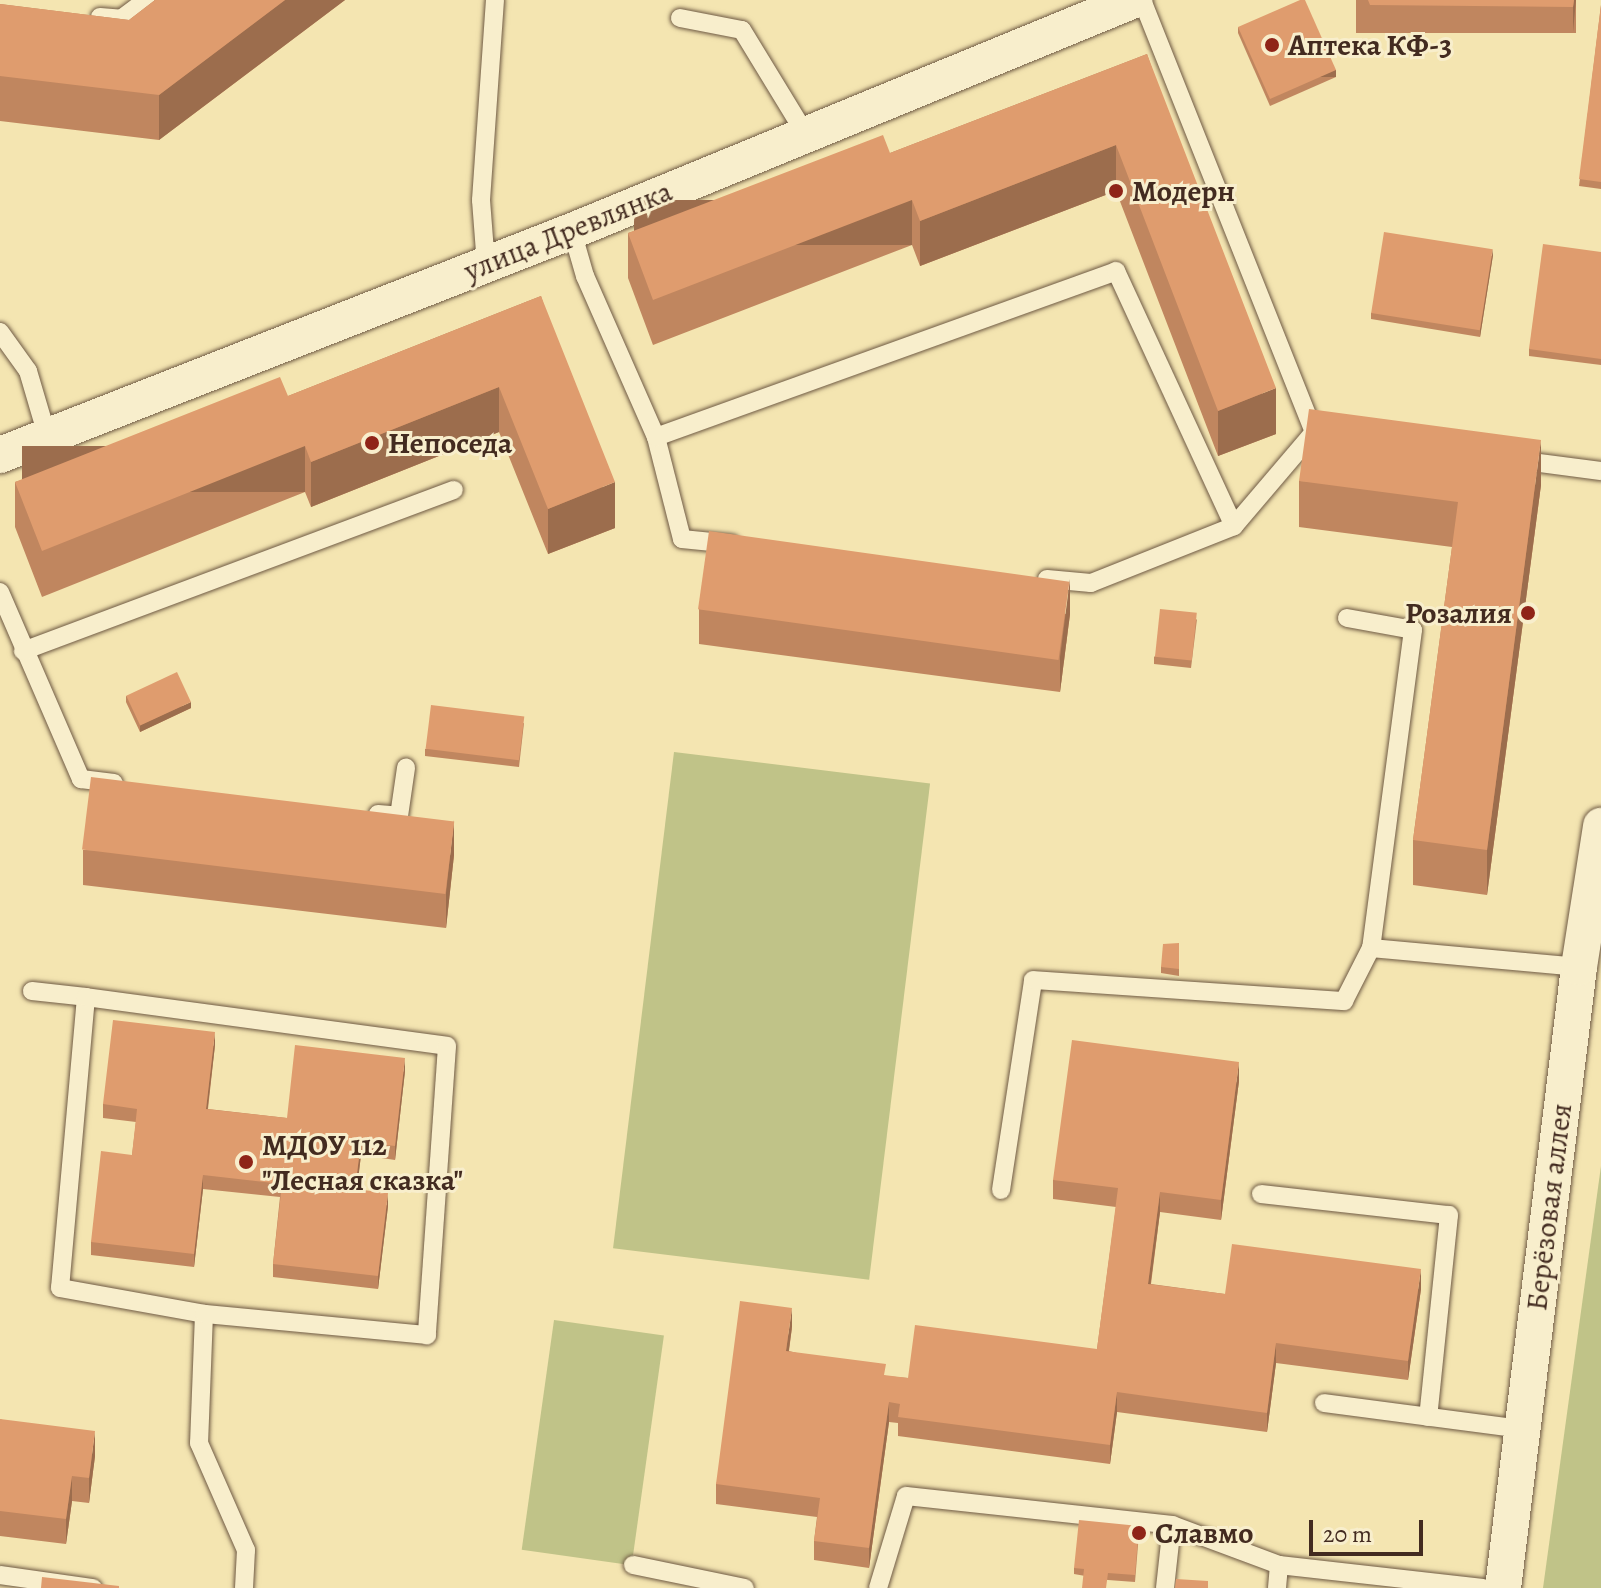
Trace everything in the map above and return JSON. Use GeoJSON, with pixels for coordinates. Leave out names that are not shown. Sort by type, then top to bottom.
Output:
{"type":"FeatureCollection","features":[{"type":"Feature","properties":{"kind":"street","name":"улица Древлянка"},"geometry":{"type":"LineString","coordinates":[[0,455],[48,439],[572,231],[1134,0]]}},
{"type":"Feature","properties":{"kind":"street","name":"Берёзовая аллея"},"geometry":{"type":"LineString","coordinates":[[1503,1588],[1579,967],[1601,826]]}},
{"type":"Feature","properties":{"kind":"lane"},"geometry":{"type":"LineString","coordinates":[[76,14],[121,19],[146,0]]}},
{"type":"Feature","properties":{"kind":"lane"},"geometry":{"type":"LineString","coordinates":[[486,265],[481,200],[495,0]]}},
{"type":"Feature","properties":{"kind":"lane"},"geometry":{"type":"LineString","coordinates":[[1142,0],[1314,432]]}},
{"type":"Feature","properties":{"kind":"lane"},"geometry":{"type":"LineString","coordinates":[[680,18],[742,30],[806,135]]}},
{"type":"Feature","properties":{"kind":"lane"},"geometry":{"type":"LineString","coordinates":[[572,231],[585,276],[656,437],[682,539],[745,546]]}},
{"type":"Feature","properties":{"kind":"lane"},"geometry":{"type":"LineString","coordinates":[[656,437],[1116,271],[1234,526]]}},
{"type":"Feature","properties":{"kind":"lane"},"geometry":{"type":"LineString","coordinates":[[0,332],[28,371],[48,439]]}},
{"type":"Feature","properties":{"kind":"lane"},"geometry":{"type":"LineString","coordinates":[[1314,432],[1344,436]]}},
{"type":"Feature","properties":{"kind":"lane"},"geometry":{"type":"LineString","coordinates":[[1028,576],[1091,583],[1234,526],[1314,432]]}},
{"type":"Feature","properties":{"kind":"lane"},"geometry":{"type":"LineString","coordinates":[[1495,457],[1601,471]]}},
{"type":"Feature","properties":{"kind":"lane"},"geometry":{"type":"LineString","coordinates":[[23,651],[454,490]]}},
{"type":"Feature","properties":{"kind":"lane"},"geometry":{"type":"LineString","coordinates":[[0,592],[81,779],[127,784]]}},
{"type":"Feature","properties":{"kind":"lane"},"geometry":{"type":"LineString","coordinates":[[1001,1190],[1033,980],[1344,1001],[1371,948],[1413,630],[1347,618]]}},
{"type":"Feature","properties":{"kind":"lane"},"geometry":{"type":"LineString","coordinates":[[354,811],[399,816],[406,768]]}},
{"type":"Feature","properties":{"kind":"lane"},"geometry":{"type":"LineString","coordinates":[[1371,948],[1579,967]]}},
{"type":"Feature","properties":{"kind":"lane"},"geometry":{"type":"LineString","coordinates":[[32,991],[86,997],[447,1046],[427,1335],[204,1314],[60,1288],[86,997]]}},
{"type":"Feature","properties":{"kind":"lane"},"geometry":{"type":"LineString","coordinates":[[1261,1194],[1449,1215],[1428,1417]]}},
{"type":"Feature","properties":{"kind":"lane"},"geometry":{"type":"LineString","coordinates":[[204,1314],[199,1443],[246,1550],[244,1588]]}},
{"type":"Feature","properties":{"kind":"lane"},"geometry":{"type":"LineString","coordinates":[[1324,1403],[1521,1429]]}},
{"type":"Feature","properties":{"kind":"lane"},"geometry":{"type":"LineString","coordinates":[[878,1588],[906,1496],[1172,1525],[1279,1565],[1483,1588]]}},
{"type":"Feature","properties":{"kind":"lane"},"geometry":{"type":"LineString","coordinates":[[1165,1588],[1172,1525]]}},
{"type":"Feature","properties":{"kind":"lane"},"geometry":{"type":"LineString","coordinates":[[633,1565],[745,1588]]}},
{"type":"Feature","properties":{"kind":"lane"},"geometry":{"type":"LineString","coordinates":[[1277,1588],[1279,1565]]}},
{"type":"Feature","properties":{"kind":"lane"},"geometry":{"type":"LineString","coordinates":[[0,1575],[93,1588]]}},
{"type":"Feature","properties":{"kind":"green space"},"geometry":{"type":"Polygon","coordinates":[[[674,752],[930,783],[869,1280],[613,1248],[674,752]]]}},
{"type":"Feature","properties":{"kind":"green space"},"geometry":{"type":"Polygon","coordinates":[[[1601,1166],[1601,1588],[1543,1588],[1601,1166]]]}},
{"type":"Feature","properties":{"kind":"green space"},"geometry":{"type":"Polygon","coordinates":[[[554,1320],[664,1335],[632,1565],[522,1550],[554,1320]]]}},
{"type":"Feature","properties":{"kind":"building"},"geometry":{"type":"Polygon","coordinates":[[[155,0],[285,0],[159,95],[0,76],[0,4],[129,20],[155,0]]]}},
{"type":"Feature","properties":{"kind":"building"},"geometry":{"type":"Polygon","coordinates":[[[1305,0],[1336,70],[1270,99],[1238,27],[1305,0]]]}},
{"type":"Feature","properties":{"kind":"building"},"geometry":{"type":"Polygon","coordinates":[[[1368,0],[1574,0],[1573,7],[1370,5],[1368,0]]]}},
{"type":"Feature","properties":{"kind":"building"},"geometry":{"type":"Polygon","coordinates":[[[1601,5],[1601,182],[1579,179],[1601,5]]]}},
{"type":"Feature","properties":{"kind":"building"},"geometry":{"type":"Polygon","coordinates":[[[1147,54],[1276,388],[1218,411],[1116,145],[920,221],[912,200],[653,300],[628,233],[883,135],[890,153],[1147,54]]]}},
{"type":"Feature","properties":{"kind":"building"},"geometry":{"type":"Polygon","coordinates":[[[1384,232],[1493,249],[1480,330],[1371,313],[1384,232]]]}},
{"type":"Feature","properties":{"kind":"building"},"geometry":{"type":"Polygon","coordinates":[[[1543,244],[1601,252],[1601,359],[1529,349],[1543,244]]]}},
{"type":"Feature","properties":{"kind":"building"},"geometry":{"type":"Polygon","coordinates":[[[541,296],[615,482],[548,509],[499,387],[311,462],[305,446],[42,551],[15,482],[280,377],[288,396],[541,296]]]}},
{"type":"Feature","properties":{"kind":"building"},"geometry":{"type":"Polygon","coordinates":[[[1309,409],[1541,440],[1487,850],[1413,840],[1458,502],[1299,481],[1309,409]]]}},
{"type":"Feature","properties":{"kind":"building"},"geometry":{"type":"Polygon","coordinates":[[[709,531],[1069,582],[1058,660],[698,609],[709,531]]]}},
{"type":"Feature","properties":{"kind":"building"},"geometry":{"type":"Polygon","coordinates":[[[1160,609],[1197,613],[1192,661],[1155,657],[1160,609]]]}},
{"type":"Feature","properties":{"kind":"building"},"geometry":{"type":"Polygon","coordinates":[[[177,672],[191,702],[140,726],[126,696],[177,672]]]}},
{"type":"Feature","properties":{"kind":"building"},"geometry":{"type":"Polygon","coordinates":[[[431,705],[524,716],[519,760],[426,749],[431,705]]]}},
{"type":"Feature","properties":{"kind":"building"},"geometry":{"type":"Polygon","coordinates":[[[91,777],[454,822],[445,894],[82,849],[91,777]]]}},
{"type":"Feature","properties":{"kind":"building"},"geometry":{"type":"Polygon","coordinates":[[[1179,943],[1179,969],[1161,967],[1163,944],[1179,943]]]}},
{"type":"Feature","properties":{"kind":"building","name":"МДОУ 112 \"Лесная сказка\""},"geometry":{"type":"Polygon","coordinates":[[[113,1020],[215,1032],[206,1109],[287,1118],[295,1045],[405,1058],[395,1146],[361,1142],[355,1189],[388,1193],[378,1276],[273,1264],[282,1184],[203,1175],[194,1254],[91,1242],[101,1151],[132,1155],[137,1109],[103,1104],[113,1020]]]}},
{"type":"Feature","properties":{"kind":"building"},"geometry":{"type":"Polygon","coordinates":[[[1072,1040],[1239,1062],[1221,1200],[1160,1192],[1148,1284],[1225,1294],[1232,1244],[1421,1269],[1408,1361],[1276,1343],[1267,1413],[1117,1392],[1110,1445],[898,1417],[900,1404],[889,1402],[869,1548],[814,1541],[820,1498],[716,1484],[740,1301],[792,1308],[786,1351],[886,1364],[884,1375],[908,1378],[915,1325],[1097,1349],[1118,1188],[1053,1180],[1072,1040]]]}},
{"type":"Feature","properties":{"kind":"building"},"geometry":{"type":"Polygon","coordinates":[[[0,1419],[95,1431],[89,1478],[72,1476],[66,1519],[0,1511],[0,1419]]]}},
{"type":"Feature","properties":{"kind":"building"},"geometry":{"type":"Polygon","coordinates":[[[1079,1520],[1139,1526],[1135,1575],[1108,1573],[1106,1588],[1082,1588],[1084,1569],[1074,1568],[1079,1520]]]}},
{"type":"Feature","properties":{"kind":"building"},"geometry":{"type":"Polygon","coordinates":[[[42,1577],[119,1586],[119,1588],[41,1588],[42,1577]]]}},
{"type":"Feature","properties":{"kind":"building"},"geometry":{"type":"Polygon","coordinates":[[[1176,1579],[1208,1581],[1208,1588],[1175,1588],[1176,1579]]]}},
{"type":"Feature","properties":{"kind":"place","name":"Аптека КФ-3"},"geometry":{"type":"Point","coordinates":[1272,45]}},
{"type":"Feature","properties":{"kind":"place","name":"Модерн"},"geometry":{"type":"Point","coordinates":[1116,191]}},
{"type":"Feature","properties":{"kind":"place","name":"Непоседа"},"geometry":{"type":"Point","coordinates":[372,443]}},
{"type":"Feature","properties":{"kind":"place","name":"Розалия"},"geometry":{"type":"Point","coordinates":[1528,613]}},
{"type":"Feature","properties":{"kind":"place","name":"МДОУ 112 \"Лесная сказка\""},"geometry":{"type":"Point","coordinates":[246,1162]}},
{"type":"Feature","properties":{"kind":"place","name":"Славмо"},"geometry":{"type":"Point","coordinates":[1139,1533]}}]}
